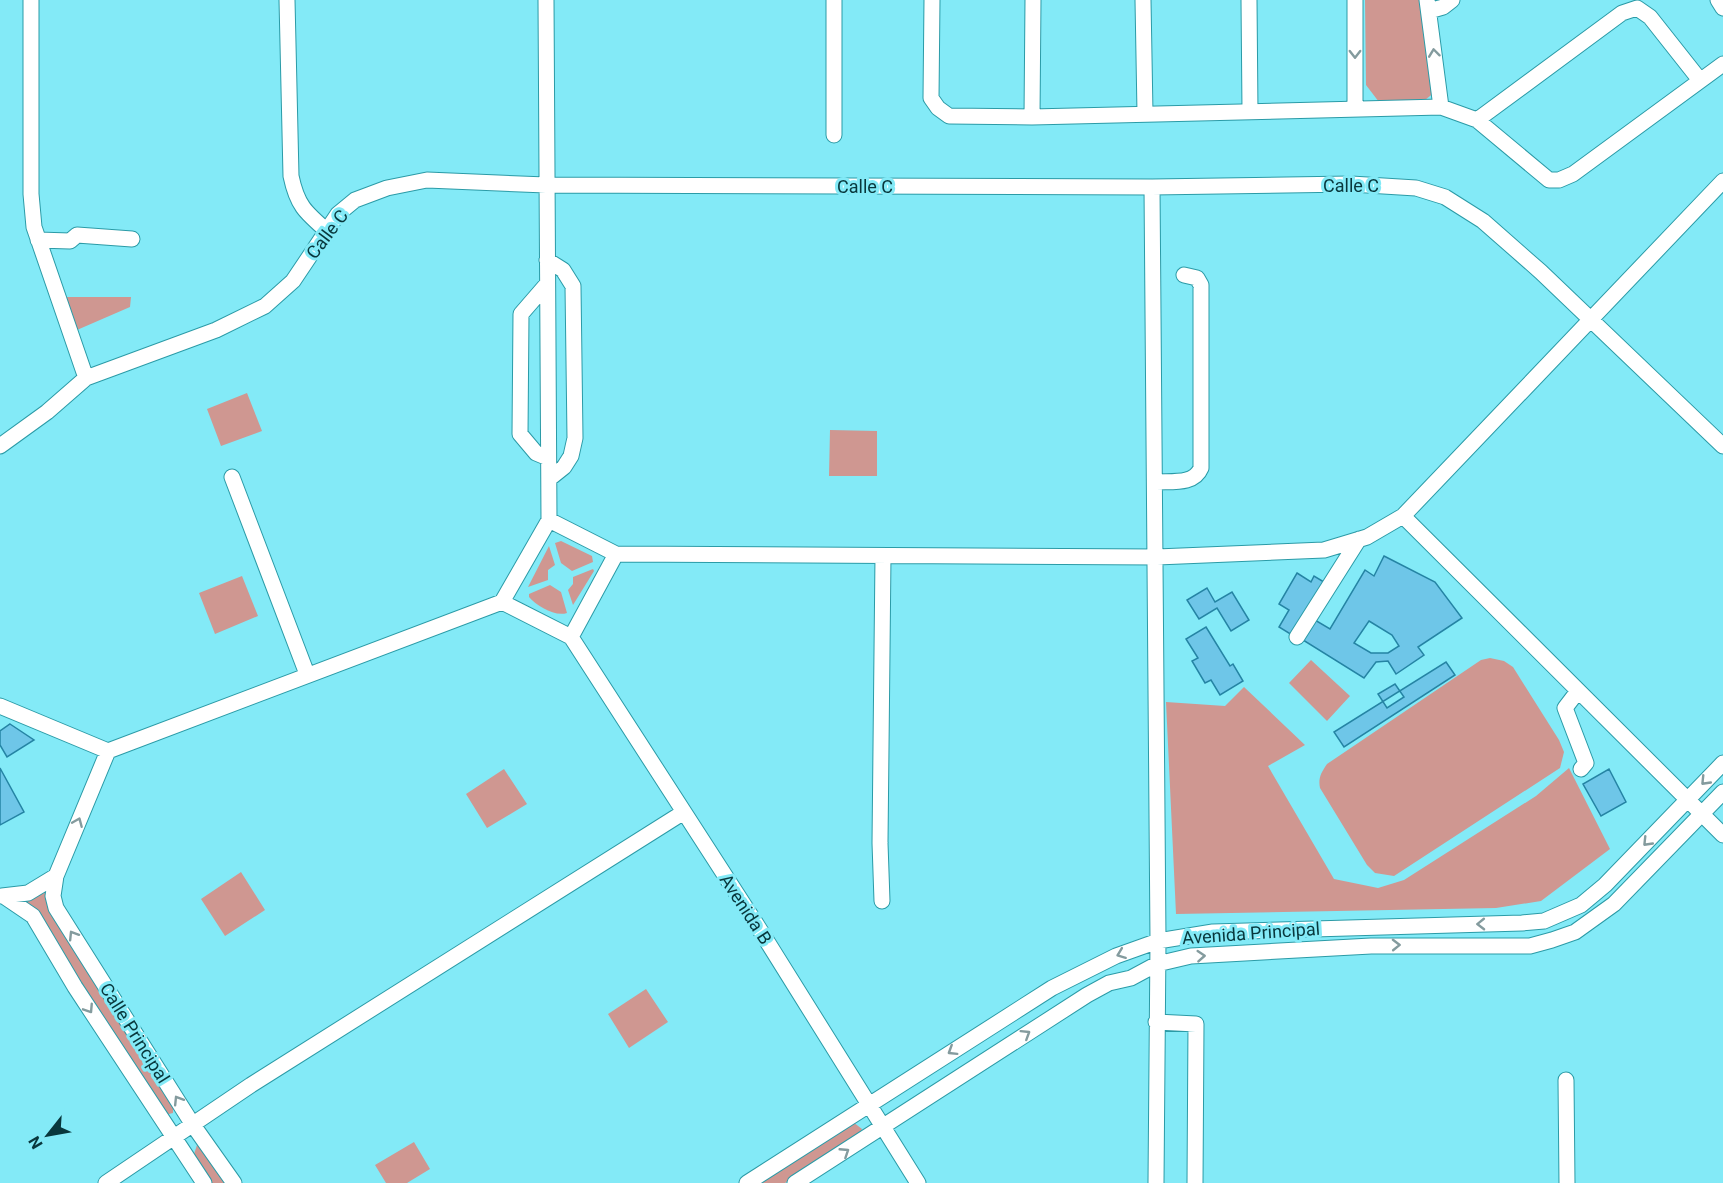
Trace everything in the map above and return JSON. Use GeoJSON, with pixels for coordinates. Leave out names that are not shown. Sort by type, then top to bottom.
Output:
{"type":"FeatureCollection","features":[{"type":"Feature","properties":{"kind":"street"},"geometry":{"type":"LineString","coordinates":[[31,0],[31,194],[38,240],[86,378]]}},
{"type":"Feature","properties":{"kind":"street"},"geometry":{"type":"LineString","coordinates":[[287,0],[291,176],[295,195],[304,211],[327,231]]}},
{"type":"Feature","properties":{"kind":"street"},"geometry":{"type":"LineString","coordinates":[[0,706],[108,751],[502,602],[549,520],[546,0]]}},
{"type":"Feature","properties":{"kind":"street"},"geometry":{"type":"LineString","coordinates":[[834,0],[834,135]]}},
{"type":"Feature","properties":{"kind":"street"},"geometry":{"type":"LineString","coordinates":[[932,0],[931,98],[938,108],[949,116],[1032,117],[1441,107],[1477,120],[1549,180],[1559,180],[1573,174],[1723,63]]}},
{"type":"Feature","properties":{"kind":"street"},"geometry":{"type":"LineString","coordinates":[[1032,117],[1033,0]]}},
{"type":"Feature","properties":{"kind":"street"},"geometry":{"type":"LineString","coordinates":[[1143,0],[1145,113]]}},
{"type":"Feature","properties":{"kind":"street"},"geometry":{"type":"LineString","coordinates":[[1249,0],[1250,111]]}},
{"type":"Feature","properties":{"kind":"street"},"geometry":{"type":"LineString","coordinates":[[1355,0],[1355,109]]}},
{"type":"Feature","properties":{"kind":"street"},"geometry":{"type":"LineString","coordinates":[[1441,107],[1428,6],[1452,0]]}},
{"type":"Feature","properties":{"kind":"street"},"geometry":{"type":"LineString","coordinates":[[1718,0],[1723,8]]}},
{"type":"Feature","properties":{"kind":"street"},"geometry":{"type":"LineString","coordinates":[[1477,120],[1622,13],[1637,8],[1650,17],[1699,80]]}},
{"type":"Feature","properties":{"kind":"street","name":"Calle C"},"geometry":{"type":"LineString","coordinates":[[0,446],[40,418],[86,378],[216,330],[265,306],[293,281],[338,214],[355,200],[387,188],[426,180],[546,185],[1152,187],[1396,185],[1445,197],[1483,221],[1723,446]]}},
{"type":"Feature","properties":{"kind":"street"},"geometry":{"type":"LineString","coordinates":[[549,520],[616,554],[1156,557],[1324,550],[1359,539],[1403,516],[1723,181]]}},
{"type":"Feature","properties":{"kind":"street"},"geometry":{"type":"LineString","coordinates":[[1152,187],[1158,941],[1156,1183]]}},
{"type":"Feature","properties":{"kind":"street"},"geometry":{"type":"LineString","coordinates":[[38,240],[70,241],[77,235],[132,239]]}},
{"type":"Feature","properties":{"kind":"street"},"geometry":{"type":"LineString","coordinates":[[547,260],[563,270],[573,286],[575,424],[571,456],[564,467],[549,479]]}},
{"type":"Feature","properties":{"kind":"street"},"geometry":{"type":"LineString","coordinates":[[1155,482],[1192,479],[1198,475],[1201,468],[1201,285],[1197,278],[1184,275]]}},
{"type":"Feature","properties":{"kind":"street"},"geometry":{"type":"LineString","coordinates":[[548,284],[521,314],[520,434],[537,453],[548,458]]}},
{"type":"Feature","properties":{"kind":"street"},"geometry":{"type":"LineString","coordinates":[[232,477],[307,674]]}},
{"type":"Feature","properties":{"kind":"street"},"geometry":{"type":"LineString","coordinates":[[1403,516],[1723,835]]}},
{"type":"Feature","properties":{"kind":"street"},"geometry":{"type":"LineString","coordinates":[[1297,637],[1359,539]]}},
{"type":"Feature","properties":{"kind":"street"},"geometry":{"type":"LineString","coordinates":[[502,602],[571,637],[616,554]]}},
{"type":"Feature","properties":{"kind":"street"},"geometry":{"type":"LineString","coordinates":[[882,901],[880,843],[883,556]]}},
{"type":"Feature","properties":{"kind":"street","name":"Avenida B"},"geometry":{"type":"LineString","coordinates":[[571,637],[918,1183]]}},
{"type":"Feature","properties":{"kind":"street"},"geometry":{"type":"LineString","coordinates":[[1578,691],[1566,708],[1586,763],[1581,769]]}},
{"type":"Feature","properties":{"kind":"street"},"geometry":{"type":"LineString","coordinates":[[2,897],[28,893],[56,876],[108,751]]}},
{"type":"Feature","properties":{"kind":"street","name":"Avenida Principal"},"geometry":{"type":"LineString","coordinates":[[747,1183],[1052,988],[1107,960],[1158,941],[1213,932],[1544,921],[1581,905],[1605,885],[1723,763]]}},
{"type":"Feature","properties":{"kind":"street","name":"Avenida Principal"},"geometry":{"type":"LineString","coordinates":[[795,1183],[1087,995],[1109,983],[1131,978],[1157,964],[1191,956],[1360,946],[1530,946],[1575,932],[1614,904],[1723,792]]}},
{"type":"Feature","properties":{"kind":"street"},"geometry":{"type":"LineString","coordinates":[[106,1183],[251,1085],[684,812]]}},
{"type":"Feature","properties":{"kind":"street","name":"Calle Principal"},"geometry":{"type":"LineString","coordinates":[[56,876],[53,896],[56,908],[194,1125],[234,1183]]}},
{"type":"Feature","properties":{"kind":"street","name":"Calle Principal"},"geometry":{"type":"LineString","coordinates":[[2,897],[33,916],[75,987],[204,1183]]}},
{"type":"Feature","properties":{"kind":"street"},"geometry":{"type":"LineString","coordinates":[[1156,1022],[1196,1024],[1195,1183]]}},
{"type":"Feature","properties":{"kind":"street"},"geometry":{"type":"LineString","coordinates":[[1566,1080],[1567,1183]]}},
{"type":"Feature","properties":{"kind":"shaded area"},"geometry":{"type":"Polygon","coordinates":[[[1365,0],[1421,0],[1435,92],[1425,100],[1379,102],[1366,85],[1365,0]]]}},
{"type":"Feature","properties":{"kind":"shaded area"},"geometry":{"type":"Polygon","coordinates":[[[56,297],[131,297],[130,307],[70,333],[56,297]]]}},
{"type":"Feature","properties":{"kind":"shaded area"},"geometry":{"type":"Polygon","coordinates":[[[247,393],[262,431],[221,446],[207,409],[247,393]]]}},
{"type":"Feature","properties":{"kind":"shaded area"},"geometry":{"type":"Polygon","coordinates":[[[830,430],[877,431],[877,476],[829,476],[830,430]]]}},
{"type":"Feature","properties":{"kind":"shaded area"},"geometry":{"type":"Polygon","coordinates":[[[561,541],[592,556],[593,562],[572,571],[561,563],[555,543],[561,541]]]}},
{"type":"Feature","properties":{"kind":"shaded area"},"geometry":{"type":"Polygon","coordinates":[[[549,546],[555,565],[548,570],[548,580],[528,587],[549,546]]]}},
{"type":"Feature","properties":{"kind":"shaded area"},"geometry":{"type":"Polygon","coordinates":[[[593,569],[594,571],[573,605],[568,590],[573,584],[573,577],[593,569]]]}},
{"type":"Feature","properties":{"kind":"shaded area"},"geometry":{"type":"Polygon","coordinates":[[[242,576],[258,616],[215,634],[199,593],[242,576]]]}},
{"type":"Feature","properties":{"kind":"shaded area"},"geometry":{"type":"Polygon","coordinates":[[[550,585],[561,592],[567,613],[546,610],[529,597],[529,594],[550,585]]]}},
{"type":"Feature","properties":{"kind":"shaded area"},"geometry":{"type":"Polygon","coordinates":[[[1490,658],[1504,661],[1513,667],[1559,740],[1564,752],[1560,768],[1394,876],[1375,873],[1367,865],[1320,788],[1323,770],[1327,764],[1481,660],[1490,658]]]}},
{"type":"Feature","properties":{"kind":"shaded area"},"geometry":{"type":"Polygon","coordinates":[[[1311,660],[1350,696],[1327,721],[1289,683],[1311,660]]]}},
{"type":"Feature","properties":{"kind":"shaded area"},"geometry":{"type":"Polygon","coordinates":[[[1244,687],[1305,745],[1268,766],[1334,879],[1378,888],[1404,880],[1536,796],[1569,768],[1610,849],[1541,901],[1496,908],[1176,914],[1166,702],[1225,706],[1244,687]]]}},
{"type":"Feature","properties":{"kind":"shaded area"},"geometry":{"type":"Polygon","coordinates":[[[504,769],[527,804],[487,828],[466,794],[504,769]]]}},
{"type":"Feature","properties":{"kind":"shaded area"},"geometry":{"type":"Polygon","coordinates":[[[241,872],[265,910],[225,936],[201,899],[241,872]]]}},
{"type":"Feature","properties":{"kind":"shaded area"},"geometry":{"type":"Polygon","coordinates":[[[48,893],[173,1107],[173,1113],[165,1115],[26,902],[48,893]]]}},
{"type":"Feature","properties":{"kind":"shaded area"},"geometry":{"type":"Polygon","coordinates":[[[646,989],[668,1022],[629,1048],[608,1014],[646,989]]]}},
{"type":"Feature","properties":{"kind":"shaded area"},"geometry":{"type":"Polygon","coordinates":[[[853,1122],[862,1129],[859,1136],[785,1183],[758,1183],[853,1122]]]}},
{"type":"Feature","properties":{"kind":"shaded area"},"geometry":{"type":"Polygon","coordinates":[[[414,1142],[430,1169],[407,1183],[386,1183],[375,1165],[414,1142]]]}},
{"type":"Feature","properties":{"kind":"shaded area"},"geometry":{"type":"Polygon","coordinates":[[[197,1145],[200,1145],[225,1183],[212,1183],[194,1154],[197,1145]]]}},
{"type":"Feature","properties":{"kind":"building"},"geometry":{"type":"Polygon","coordinates":[[[1384,556],[1435,582],[1462,618],[1418,647],[1424,655],[1396,674],[1388,661],[1376,662],[1364,678],[1303,640],[1315,620],[1330,629],[1365,570],[1374,576],[1384,556]],[[1369,621],[1354,643],[1371,653],[1388,653],[1399,646],[1392,635],[1369,621]]]}},
{"type":"Feature","properties":{"kind":"building"},"geometry":{"type":"Polygon","coordinates":[[[1297,573],[1311,582],[1314,576],[1324,582],[1292,635],[1279,627],[1289,610],[1279,604],[1297,573]]]}},
{"type":"Feature","properties":{"kind":"building"},"geometry":{"type":"Polygon","coordinates":[[[1207,588],[1215,602],[1232,592],[1249,620],[1231,631],[1217,608],[1199,619],[1187,600],[1207,588]]]}},
{"type":"Feature","properties":{"kind":"building"},"geometry":{"type":"Polygon","coordinates":[[[1206,627],[1230,666],[1233,664],[1243,681],[1220,695],[1211,680],[1205,683],[1192,661],[1198,658],[1186,639],[1206,627]]]}},
{"type":"Feature","properties":{"kind":"building"},"geometry":{"type":"Polygon","coordinates":[[[1446,662],[1455,675],[1344,747],[1334,732],[1446,662]]]}},
{"type":"Feature","properties":{"kind":"building"},"geometry":{"type":"Polygon","coordinates":[[[1395,684],[1404,697],[1387,708],[1378,694],[1395,684]]]}},
{"type":"Feature","properties":{"kind":"building"},"geometry":{"type":"Polygon","coordinates":[[[10,724],[34,740],[7,757],[0,745],[0,731],[10,724]]]}},
{"type":"Feature","properties":{"kind":"building"},"geometry":{"type":"Polygon","coordinates":[[[0,768],[24,812],[0,825],[0,768]]]}},
{"type":"Feature","properties":{"kind":"building"},"geometry":{"type":"Polygon","coordinates":[[[1609,769],[1626,802],[1601,816],[1583,784],[1609,769]]]}}]}
